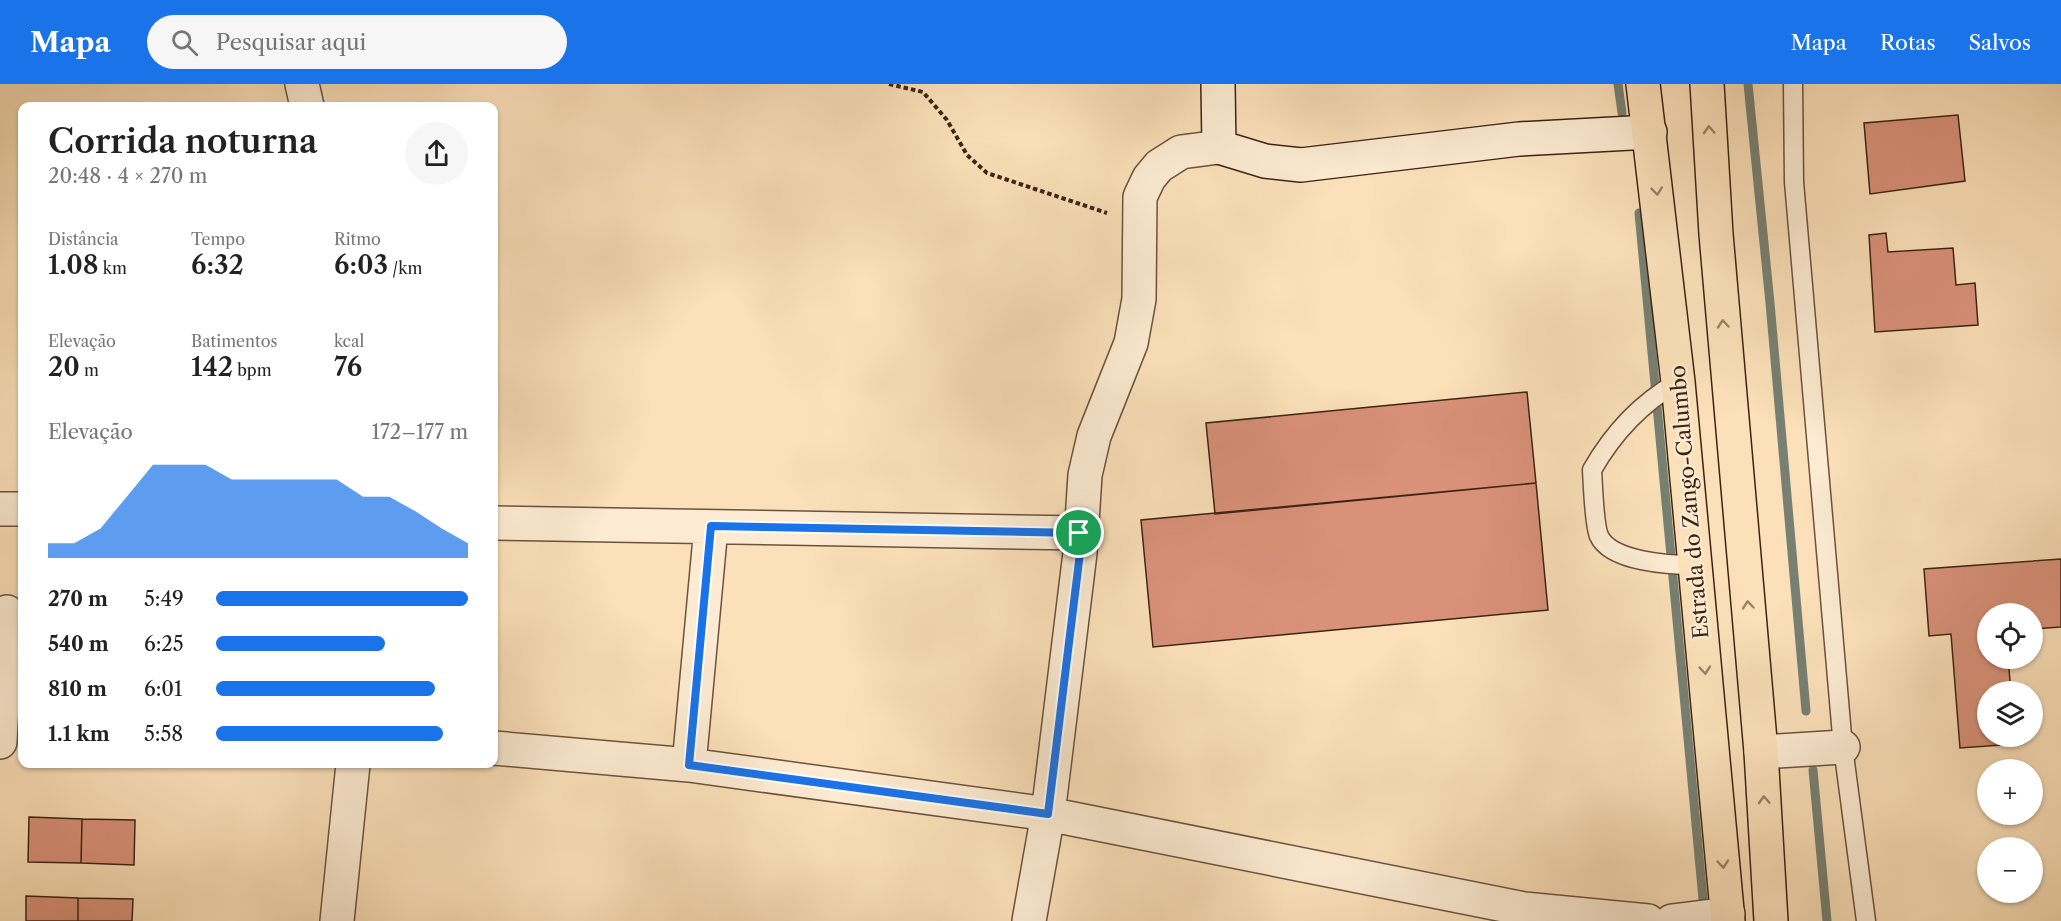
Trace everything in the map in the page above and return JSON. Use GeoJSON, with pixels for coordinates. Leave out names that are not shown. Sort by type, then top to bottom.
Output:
{"type":"FeatureCollection","features":[{"type":"Feature","properties":{"kind":"main road","name":"Estrada do Zango-Calumbo"},"geometry":{"type":"LineString","coordinates":[[1643,84],[1678,382],[1695,565],[1707,918]]}},
{"type":"Feature","properties":{"kind":"main road"},"geometry":{"type":"LineString","coordinates":[[1707,84],[1716,234],[1761,752],[1771,921]]}},
{"type":"Feature","properties":{"kind":"street"},"geometry":{"type":"LineString","coordinates":[[302,84],[306,102]]}},
{"type":"Feature","properties":{"kind":"street"},"geometry":{"type":"LineString","coordinates":[[1218,84],[1219,147]]}},
{"type":"Feature","properties":{"kind":"street"},"geometry":{"type":"LineString","coordinates":[[1029,921],[1048,814],[1080,553],[1079,533],[1085,475],[1094,436],[1133,332],[1139,299],[1140,197],[1149,178],[1159,166],[1181,152],[1219,147],[1265,161],[1301,165],[1519,139],[1650,132]]}},
{"type":"Feature","properties":{"kind":"street"},"geometry":{"type":"LineString","coordinates":[[0,508],[18,509]]}},
{"type":"Feature","properties":{"kind":"street"},"geometry":{"type":"LineString","coordinates":[[498,523],[1079,533]]}},
{"type":"Feature","properties":{"kind":"street"},"geometry":{"type":"LineString","coordinates":[[689,765],[711,526]]}},
{"type":"Feature","properties":{"kind":"street"},"geometry":{"type":"LineString","coordinates":[[0,742],[10,612]]}},
{"type":"Feature","properties":{"kind":"street"},"geometry":{"type":"LineString","coordinates":[[1761,752],[1843,747]]}},
{"type":"Feature","properties":{"kind":"street"},"geometry":{"type":"LineString","coordinates":[[498,748],[689,765],[1048,814],[1521,915],[1648,921]]}},
{"type":"Feature","properties":{"kind":"street"},"geometry":{"type":"LineString","coordinates":[[337,921],[353,768]]}},
{"type":"Feature","properties":{"kind":"lane"},"geometry":{"type":"LineString","coordinates":[[1793,84],[1794,182],[1843,747],[1866,921]]}},
{"type":"Feature","properties":{"kind":"lane"},"geometry":{"type":"LineString","coordinates":[[1678,382],[1656,394],[1625,423],[1592,470],[1599,536],[1612,550],[1638,559],[1695,565]]}},
{"type":"Feature","properties":{"kind":"path"},"geometry":{"type":"LineString","coordinates":[[889,84],[923,92],[946,120],[967,154],[987,173],[1139,224]]}},
{"type":"Feature","properties":{"kind":"building"},"geometry":{"type":"Polygon","coordinates":[[[1958,115],[1965,181],[1870,194],[1864,123],[1958,115]]]}},
{"type":"Feature","properties":{"kind":"building"},"geometry":{"type":"Polygon","coordinates":[[[1886,233],[1888,252],[1953,248],[1956,285],[1975,283],[1978,325],[1875,332],[1869,235],[1886,233]]]}},
{"type":"Feature","properties":{"kind":"building"},"geometry":{"type":"Polygon","coordinates":[[[1527,392],[1536,483],[1215,514],[1206,423],[1527,392]]]}},
{"type":"Feature","properties":{"kind":"building"},"geometry":{"type":"Polygon","coordinates":[[[1536,483],[1548,610],[1153,647],[1141,520],[1536,483]]]}},
{"type":"Feature","properties":{"kind":"building"},"geometry":{"type":"Polygon","coordinates":[[[2061,559],[2061,627],[2043,628],[2043,603],[1977,603],[1977,669],[2009,669],[2010,681],[1977,681],[1977,747],[1960,748],[1951,634],[1929,636],[1924,569],[2061,559]]]}},
{"type":"Feature","properties":{"kind":"building"},"geometry":{"type":"Polygon","coordinates":[[[29,817],[82,819],[81,863],[28,862],[29,817]]]}},
{"type":"Feature","properties":{"kind":"building"},"geometry":{"type":"Polygon","coordinates":[[[82,819],[135,820],[134,865],[81,863],[82,819]]]}},
{"type":"Feature","properties":{"kind":"building"},"geometry":{"type":"Polygon","coordinates":[[[26,896],[78,898],[78,921],[26,921],[26,896]]]}},
{"type":"Feature","properties":{"kind":"building"},"geometry":{"type":"Polygon","coordinates":[[[78,898],[133,899],[132,921],[78,921],[78,898]]]}},
{"type":"Feature","properties":{"kind":"waterway"},"geometry":{"type":"LineString","coordinates":[[1618,84],[1622,113]]}},
{"type":"Feature","properties":{"kind":"waterway"},"geometry":{"type":"LineString","coordinates":[[1748,84],[1806,711]]}},
{"type":"Feature","properties":{"kind":"waterway"},"geometry":{"type":"LineString","coordinates":[[1639,213],[1703,899]]}},
{"type":"Feature","properties":{"kind":"waterway"},"geometry":{"type":"LineString","coordinates":[[1813,770],[1827,921]]}},
{"type":"Feature","properties":{"kind":"route"},"geometry":{"type":"LineString","coordinates":[[711,526],[1079,533],[1080,553],[1048,814],[689,765],[711,526]]}}]}
